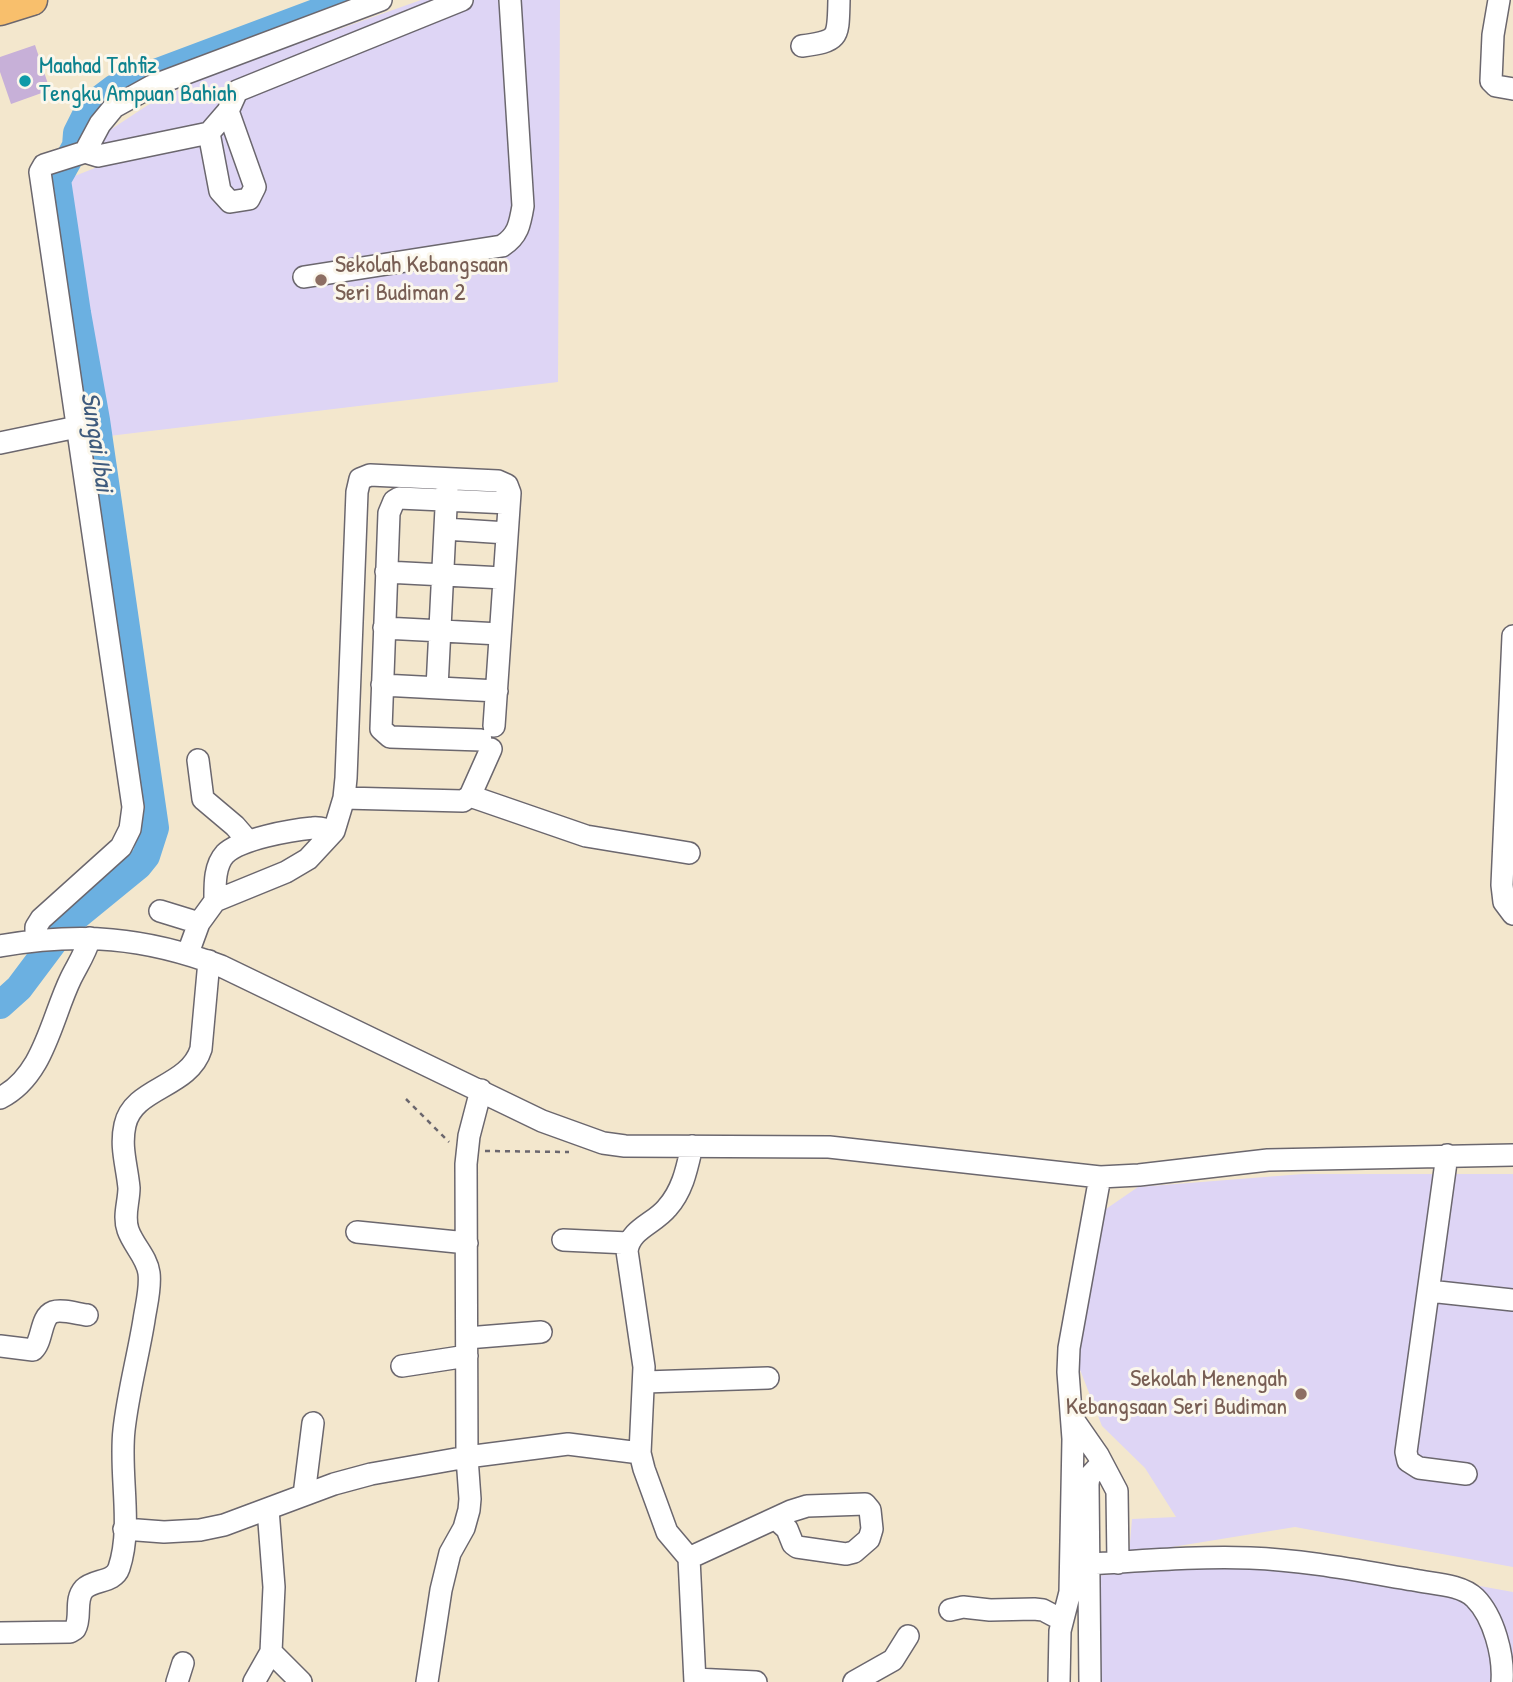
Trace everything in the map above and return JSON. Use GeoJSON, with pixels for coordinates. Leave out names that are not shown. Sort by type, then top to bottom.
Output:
{"type":"FeatureCollection","features":[{"type":"Feature","properties":{"kind":"highway"},"geometry":{"type":"LineString","coordinates":[[0,10],[32,0]]}},
{"type":"Feature","properties":{"kind":"street"},"geometry":{"type":"LineString","coordinates":[[71,157],[114,107],[152,86],[382,0]]}},
{"type":"Feature","properties":{"kind":"street"},"geometry":{"type":"LineString","coordinates":[[36,939],[36,928],[41,919],[121,847],[130,829],[133,807],[40,172],[44,165],[71,157],[98,156],[209,133],[228,111],[237,92],[462,0]]}},
{"type":"Feature","properties":{"kind":"street"},"geometry":{"type":"LineString","coordinates":[[304,277],[502,246],[513,239],[520,225],[523,206],[510,0]]}},
{"type":"Feature","properties":{"kind":"street"},"geometry":{"type":"LineString","coordinates":[[802,46],[833,39],[837,31],[839,0]]}},
{"type":"Feature","properties":{"kind":"street"},"geometry":{"type":"LineString","coordinates":[[1499,0],[1493,35],[1492,81],[1496,86],[1513,89]]}},
{"type":"Feature","properties":{"kind":"street"},"geometry":{"type":"LineString","coordinates":[[209,133],[220,191],[230,202],[249,199],[255,187],[228,111]]}},
{"type":"Feature","properties":{"kind":"street"},"geometry":{"type":"LineString","coordinates":[[0,443],[77,427]]}},
{"type":"Feature","properties":{"kind":"street"},"geometry":{"type":"LineString","coordinates":[[188,953],[199,923],[215,901],[297,866],[308,859],[334,831],[344,798],[356,492],[360,479],[370,475],[447,489]]}},
{"type":"Feature","properties":{"kind":"street"},"geometry":{"type":"LineString","coordinates":[[344,798],[451,802],[463,801],[470,796],[489,738],[497,691],[510,493],[507,485],[498,481],[394,501],[389,513],[382,685],[381,729],[390,737],[489,738]]}},
{"type":"Feature","properties":{"kind":"street"},"geometry":{"type":"LineString","coordinates":[[437,688],[447,489]]}},
{"type":"Feature","properties":{"kind":"street"},"geometry":{"type":"LineString","coordinates":[[445,529],[507,533]]}},
{"type":"Feature","properties":{"kind":"street"},"geometry":{"type":"LineString","coordinates":[[386,572],[503,578]]}},
{"type":"Feature","properties":{"kind":"street"},"geometry":{"type":"LineString","coordinates":[[384,628],[500,634]]}},
{"type":"Feature","properties":{"kind":"street"},"geometry":{"type":"LineString","coordinates":[[1513,636],[1502,885],[1504,902],[1513,914]]}},
{"type":"Feature","properties":{"kind":"street"},"geometry":{"type":"LineString","coordinates":[[382,685],[497,691]]}},
{"type":"Feature","properties":{"kind":"street"},"geometry":{"type":"LineString","coordinates":[[198,760],[203,799],[248,841]]}},
{"type":"Feature","properties":{"kind":"street"},"geometry":{"type":"LineString","coordinates":[[470,796],[586,836],[689,853]]}},
{"type":"Feature","properties":{"kind":"street"},"geometry":{"type":"LineString","coordinates":[[215,901],[219,862],[226,853],[248,841],[315,828],[334,831]]}},
{"type":"Feature","properties":{"kind":"street"},"geometry":{"type":"LineString","coordinates":[[160,911],[199,923]]}},
{"type":"Feature","properties":{"kind":"street"},"geometry":{"type":"LineString","coordinates":[[0,1098],[14,1091],[24,1080],[42,1050],[71,977],[85,955],[90,938]]}},
{"type":"Feature","properties":{"kind":"street"},"geometry":{"type":"LineString","coordinates":[[1,949],[36,939],[90,938],[145,942],[188,953],[542,1121],[603,1143],[625,1146],[830,1147],[1100,1177],[1268,1160],[1513,1155]]}},
{"type":"Feature","properties":{"kind":"street"},"geometry":{"type":"LineString","coordinates":[[0,1633],[70,1632],[75,1629],[79,1619],[80,1597],[84,1589],[112,1577],[119,1571],[124,1529],[124,1430],[141,1337],[149,1273],[128,1230],[126,1219],[129,1190],[122,1144],[126,1122],[137,1105],[186,1073],[198,1061],[209,961]]}},
{"type":"Feature","properties":{"kind":"street"},"geometry":{"type":"LineString","coordinates":[[427,1682],[447,1565],[469,1510],[468,1151],[469,1136],[481,1090]]}},
{"type":"Feature","properties":{"kind":"street"},"geometry":{"type":"LineString","coordinates":[[692,1146],[682,1185],[667,1209],[628,1242],[627,1262],[640,1334],[645,1382],[640,1453],[643,1469],[667,1532],[689,1558],[695,1681],[756,1682]]}},
{"type":"Feature","properties":{"kind":"street"},"geometry":{"type":"LineString","coordinates":[[1447,1155],[1406,1452],[1408,1461],[1419,1468],[1465,1474]]}},
{"type":"Feature","properties":{"kind":"street"},"geometry":{"type":"LineString","coordinates":[[1090,1682],[1088,1472],[1073,1419],[1068,1372],[1069,1348],[1100,1177]]}},
{"type":"Feature","properties":{"kind":"street"},"geometry":{"type":"LineString","coordinates":[[357,1232],[467,1243]]}},
{"type":"Feature","properties":{"kind":"street"},"geometry":{"type":"LineString","coordinates":[[563,1240],[628,1242]]}},
{"type":"Feature","properties":{"kind":"street"},"geometry":{"type":"LineString","coordinates":[[1429,1291],[1513,1300]]}},
{"type":"Feature","properties":{"kind":"street"},"geometry":{"type":"LineString","coordinates":[[0,1346],[33,1350],[38,1345],[51,1313],[55,1311],[87,1315]]}},
{"type":"Feature","properties":{"kind":"street"},"geometry":{"type":"LineString","coordinates":[[402,1366],[467,1347],[541,1332]]}},
{"type":"Feature","properties":{"kind":"street"},"geometry":{"type":"LineString","coordinates":[[645,1382],[768,1378]]}},
{"type":"Feature","properties":{"kind":"street"},"geometry":{"type":"LineString","coordinates":[[1059,1682],[1062,1620],[1070,1592],[1088,1472],[1073,1419]]}},
{"type":"Feature","properties":{"kind":"street"},"geometry":{"type":"LineString","coordinates":[[304,1495],[313,1423]]}},
{"type":"Feature","properties":{"kind":"street"},"geometry":{"type":"LineString","coordinates":[[124,1529],[164,1532],[200,1530],[224,1525],[304,1495],[371,1474],[467,1457],[568,1444],[640,1453]]}},
{"type":"Feature","properties":{"kind":"street"},"geometry":{"type":"LineString","coordinates":[[1088,1472],[1117,1491],[1118,1563]]}},
{"type":"Feature","properties":{"kind":"street"},"geometry":{"type":"LineString","coordinates":[[254,1682],[271,1653],[274,1587],[268,1510]]}},
{"type":"Feature","properties":{"kind":"street"},"geometry":{"type":"LineString","coordinates":[[689,1558],[776,1518]]}},
{"type":"Feature","properties":{"kind":"street"},"geometry":{"type":"LineString","coordinates":[[1089,1564],[1216,1558],[1264,1559],[1460,1589],[1475,1597],[1494,1632],[1503,1663],[1502,1682]]}},
{"type":"Feature","properties":{"kind":"street"},"geometry":{"type":"LineString","coordinates":[[950,1610],[963,1607],[990,1610],[1034,1609],[1043,1610],[1062,1620]]}},
{"type":"Feature","properties":{"kind":"street"},"geometry":{"type":"LineString","coordinates":[[854,1682],[893,1660],[908,1636]]}},
{"type":"Feature","properties":{"kind":"street"},"geometry":{"type":"LineString","coordinates":[[271,1653],[301,1682]]}},
{"type":"Feature","properties":{"kind":"path"},"geometry":{"type":"LineString","coordinates":[[406,1099],[445,1140],[456,1148],[468,1151],[564,1152],[603,1143]]}},
{"type":"Feature","properties":{"kind":"shaded area","name":"Sekolah Kebangsaan Seri Budiman 2"},"geometry":{"type":"Polygon","coordinates":[[[421,0],[560,0],[558,382],[109,436],[67,179],[95,168],[104,134],[148,105],[204,77],[421,0]]]}},
{"type":"Feature","properties":{"kind":"shaded area","name":"Sekolah Menengah Kebangsaan Seri Budiman"},"geometry":{"type":"Polygon","coordinates":[[[1303,1174],[1513,1174],[1513,1567],[1295,1527],[1129,1554],[1132,1519],[1176,1517],[1145,1468],[1102,1426],[1077,1362],[1106,1209],[1138,1187],[1303,1174]]]}},
{"type":"Feature","properties":{"kind":"shaded area"},"geometry":{"type":"Polygon","coordinates":[[[1286,1551],[1513,1592],[1513,1682],[1079,1682],[1082,1578],[1286,1551]]]}},
{"type":"Feature","properties":{"kind":"building","name":"Maahad Tahfiz Tengku Ampuan Bahiah"},"geometry":{"type":"Polygon","coordinates":[[[35,45],[50,90],[11,104],[0,72],[0,57],[35,45]]]}},
{"type":"Feature","properties":{"kind":"waterway","name":"Sungai Ibai"},"geometry":{"type":"LineString","coordinates":[[0,1005],[19,988],[67,924],[138,866],[146,856],[155,828],[96,420],[57,180],[76,146],[77,133],[90,107],[115,88],[350,0]]}},
{"type":"Feature","properties":{"kind":"place","name":"Maahad Tahfiz Tengku Ampuan Bahiah"},"geometry":{"type":"Point","coordinates":[25,81]}},
{"type":"Feature","properties":{"kind":"place","name":"Sekolah Kebangsaan Seri Budiman 2"},"geometry":{"type":"Point","coordinates":[321,280]}},
{"type":"Feature","properties":{"kind":"place","name":"Sekolah Menengah Kebangsaan Seri Budiman"},"geometry":{"type":"Point","coordinates":[1301,1394]}}]}
